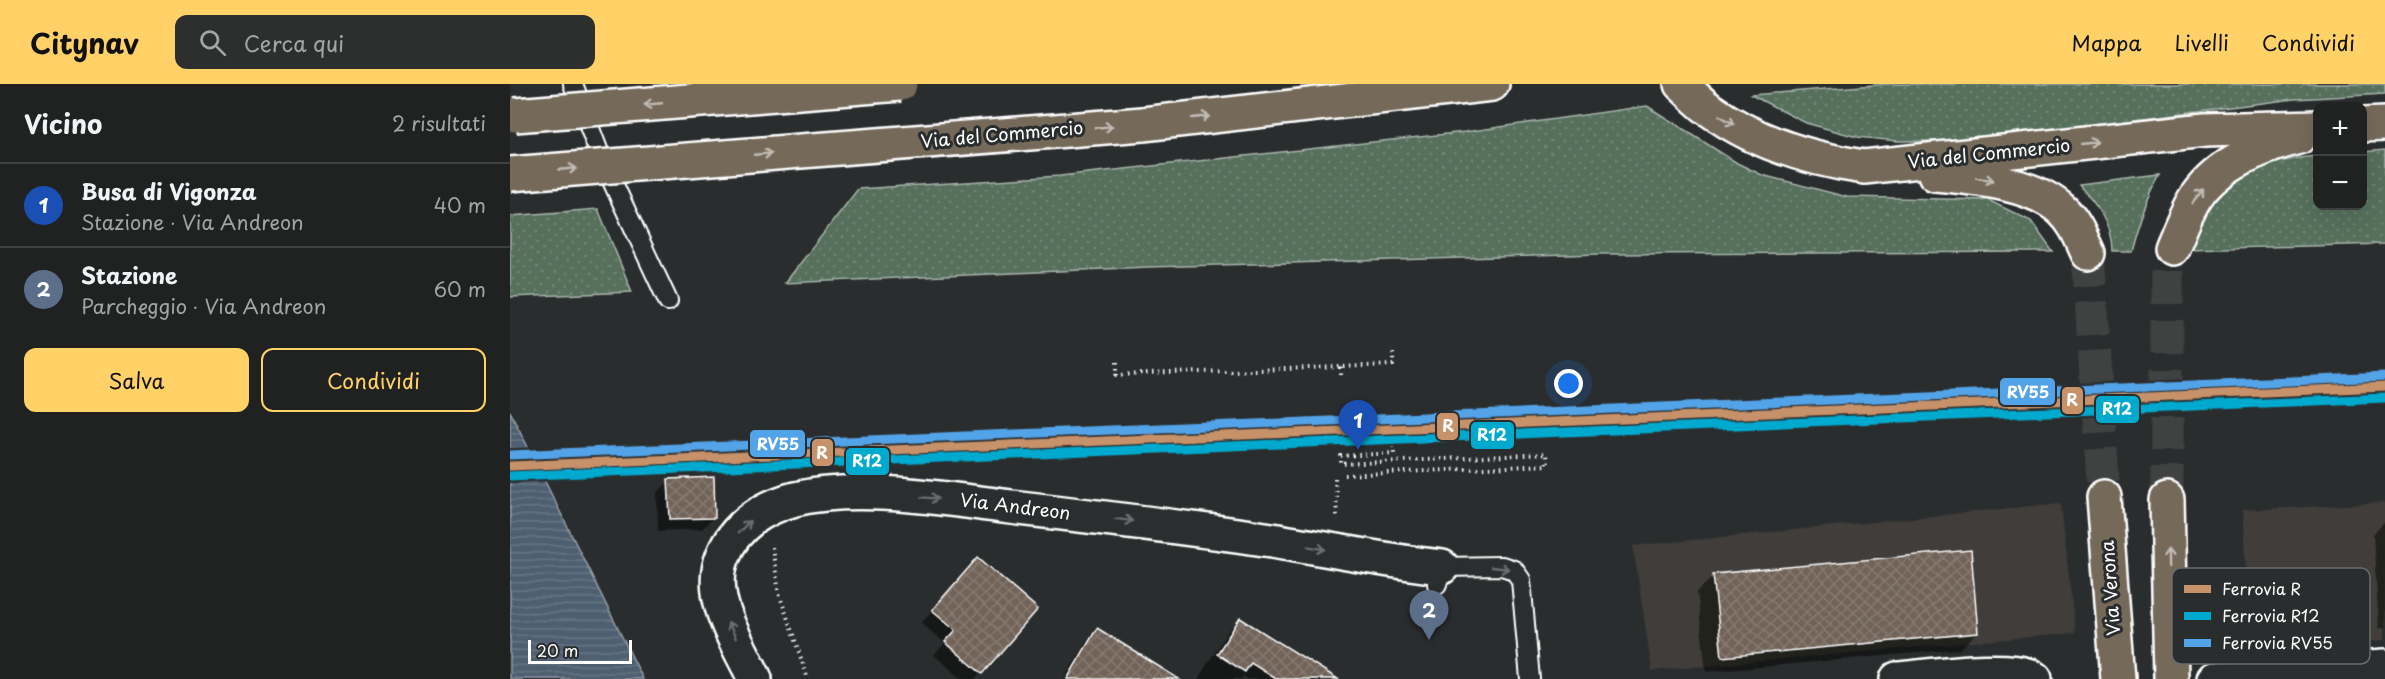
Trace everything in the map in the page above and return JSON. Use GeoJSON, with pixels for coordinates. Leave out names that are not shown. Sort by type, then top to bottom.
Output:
{"type":"FeatureCollection","features":[{"type":"Feature","properties":{"kind":"main road"},"geometry":{"type":"LineString","coordinates":[[512,115],[900,84]]}},
{"type":"Feature","properties":{"kind":"main road","name":"Via del Commercio"},"geometry":{"type":"LineString","coordinates":[[510,174],[1143,124],[1492,84]]}},
{"type":"Feature","properties":{"kind":"main road","name":"Via del Commercio"},"geometry":{"type":"LineString","coordinates":[[1681,84],[1708,109],[1750,134],[1780,147],[1834,163],[1864,167],[2205,130],[2313,127]]}},
{"type":"Feature","properties":{"kind":"main road"},"geometry":{"type":"LineString","coordinates":[[2367,125],[2385,124]]}},
{"type":"Feature","properties":{"kind":"main road"},"geometry":{"type":"LineString","coordinates":[[2172,248],[2196,197],[2219,173],[2242,157],[2281,142],[2313,133]]}},
{"type":"Feature","properties":{"kind":"main road"},"geometry":{"type":"LineString","coordinates":[[1864,167],[1994,180],[2042,197],[2062,209],[2078,230],[2088,253]]}},
{"type":"Feature","properties":{"kind":"main road","name":"Via Verona"},"geometry":{"type":"LineString","coordinates":[[2104,497],[2118,679]]}},
{"type":"Feature","properties":{"kind":"main road"},"geometry":{"type":"LineString","coordinates":[[2167,500],[2170,679]]}},
{"type":"Feature","properties":{"kind":"street","name":"Via Andreon"},"geometry":{"type":"LineString","coordinates":[[755,679],[724,614],[718,578],[723,556],[735,536],[750,519],[777,504],[820,495],[858,493],[952,500],[1179,527],[1273,540],[1395,562],[1439,575]]}},
{"type":"Feature","properties":{"kind":"street"},"geometry":{"type":"LineString","coordinates":[[2214,679],[2385,666]]}},
{"type":"Feature","properties":{"kind":"street"},"geometry":{"type":"LineString","coordinates":[[1897,679],[2008,671],[2035,679]]}},
{"type":"Feature","properties":{"kind":"lane"},"geometry":{"type":"LineString","coordinates":[[573,84],[600,155],[668,301]]}},
{"type":"Feature","properties":{"kind":"lane"},"geometry":{"type":"LineString","coordinates":[[1439,575],[1502,566],[1514,570],[1521,580],[1530,679]]}},
{"type":"Feature","properties":{"kind":"path"},"geometry":{"type":"LineString","coordinates":[[1117,362],[1118,375],[1394,365],[1393,353]]}},
{"type":"Feature","properties":{"kind":"path"},"geometry":{"type":"LineString","coordinates":[[1341,367],[1341,375]]}},
{"type":"Feature","properties":{"kind":"path"},"geometry":{"type":"LineString","coordinates":[[1345,475],[1547,465],[1546,454],[1341,464],[1341,456],[1394,453],[1393,442]]}},
{"type":"Feature","properties":{"kind":"path"},"geometry":{"type":"LineString","coordinates":[[772,546],[779,592],[808,679]]}},
{"type":"Feature","properties":{"kind":"shaded area"},"geometry":{"type":"Polygon","coordinates":[[[2061,503],[2075,633],[1652,671],[1633,546],[2061,503]]]}},
{"type":"Feature","properties":{"kind":"shaded area"},"geometry":{"type":"Polygon","coordinates":[[[2385,503],[2385,640],[2370,641],[2370,568],[2246,568],[2242,510],[2385,503]]]}},
{"type":"Feature","properties":{"kind":"green space"},"geometry":{"type":"Polygon","coordinates":[[[1887,84],[2385,84],[2385,94],[2294,99],[1945,141],[1898,141],[1857,137],[1806,123],[1751,95],[1887,84]]]}},
{"type":"Feature","properties":{"kind":"green space"},"geometry":{"type":"Polygon","coordinates":[[[1647,106],[1737,163],[1762,175],[1847,197],[1988,200],[2031,221],[2053,252],[1600,254],[1148,267],[785,283],[858,189],[1060,176],[1465,132],[1647,106]]]}},
{"type":"Feature","properties":{"kind":"green space"},"geometry":{"type":"Polygon","coordinates":[[[2385,150],[2385,244],[2185,249],[2208,209],[2230,186],[2257,170],[2287,160],[2313,157],[2313,210],[2367,210],[2367,152],[2385,150]]]}},
{"type":"Feature","properties":{"kind":"green space"},"geometry":{"type":"Polygon","coordinates":[[[2160,175],[2143,212],[2131,251],[2112,251],[2106,223],[2097,207],[2079,185],[2160,175]]]}},
{"type":"Feature","properties":{"kind":"green space"},"geometry":{"type":"Polygon","coordinates":[[[598,209],[632,292],[510,297],[510,216],[598,209]]]}},
{"type":"Feature","properties":{"kind":"water"},"geometry":{"type":"Polygon","coordinates":[[[510,411],[643,679],[510,679],[510,411]]]}},
{"type":"Feature","properties":{"kind":"building"},"geometry":{"type":"Polygon","coordinates":[[[714,477],[715,518],[670,519],[668,479],[714,477]]]}},
{"type":"Feature","properties":{"kind":"building"},"geometry":{"type":"Polygon","coordinates":[[[1971,550],[1978,633],[1722,657],[1713,574],[1971,550]]]}},
{"type":"Feature","properties":{"kind":"building"},"geometry":{"type":"Polygon","coordinates":[[[978,557],[1038,609],[982,674],[945,642],[956,630],[932,610],[978,557]]]}},
{"type":"Feature","properties":{"kind":"building"},"geometry":{"type":"Polygon","coordinates":[[[1240,618],[1338,679],[1276,679],[1251,663],[1245,672],[1217,654],[1240,618]]]}},
{"type":"Feature","properties":{"kind":"building"},"geometry":{"type":"Polygon","coordinates":[[[1097,628],[1179,679],[1067,679],[1097,628]]]}},
{"type":"Feature","properties":{"kind":"tunnel"},"geometry":{"type":"LineString","coordinates":[[2167,500],[2167,271],[2172,248]]}},
{"type":"Feature","properties":{"kind":"tunnel"},"geometry":{"type":"LineString","coordinates":[[2088,253],[2104,497]]}},
{"type":"Feature","properties":{"kind":"rail line","name":"RV55"},"geometry":{"type":"LineString","coordinates":[[510,455],[2385,377]]}},
{"type":"Feature","properties":{"kind":"rail line","name":"R"},"geometry":{"type":"LineString","coordinates":[[510,466],[2385,387]]}},
{"type":"Feature","properties":{"kind":"rail line","name":"R12"},"geometry":{"type":"LineString","coordinates":[[510,476],[2385,398]]}},
{"type":"Feature","properties":{"kind":"place","name":"Busa di Vigonza"},"geometry":{"type":"Point","coordinates":[1358,450]}},
{"type":"Feature","properties":{"kind":"place","name":"Stazione"},"geometry":{"type":"Point","coordinates":[1429,640]}}]}
